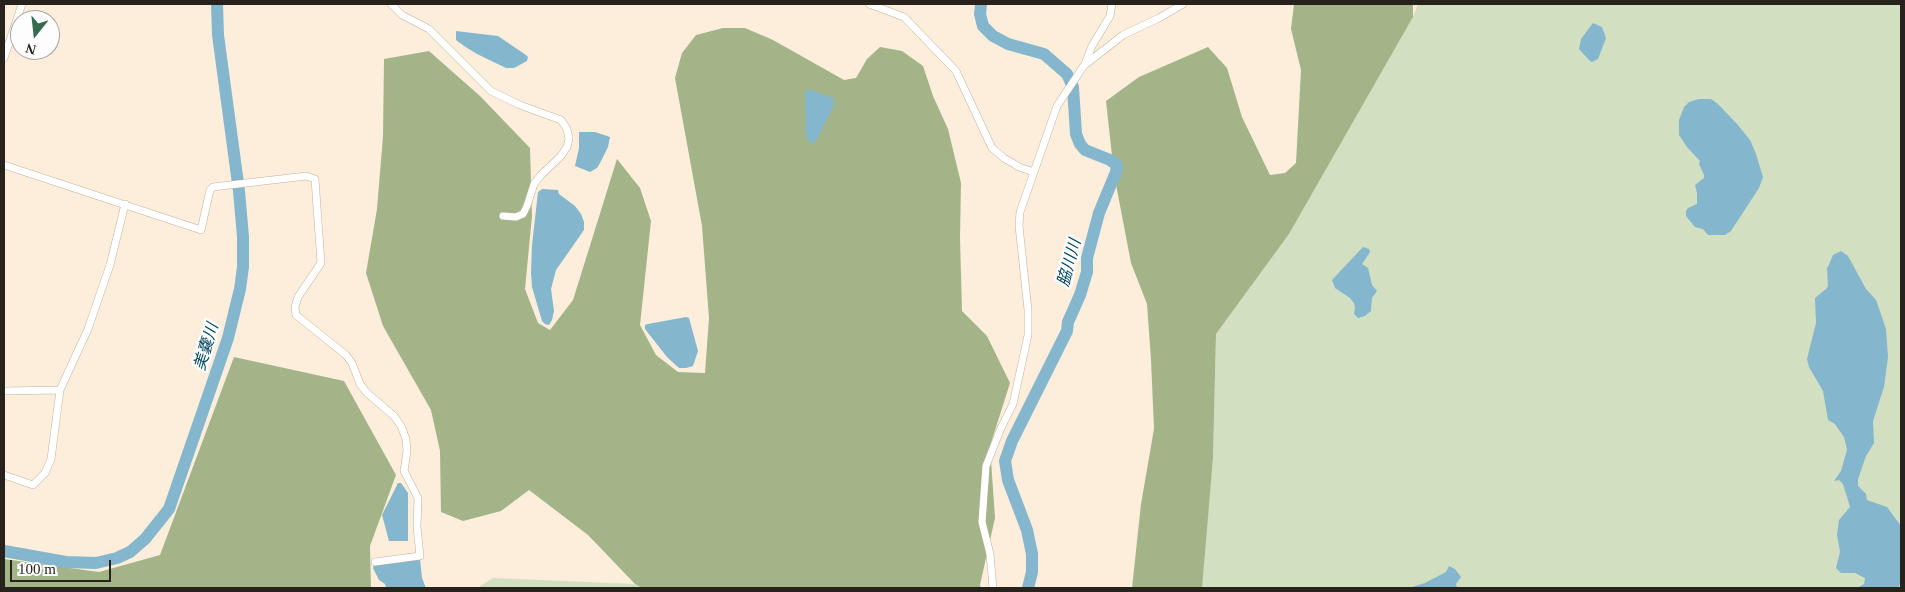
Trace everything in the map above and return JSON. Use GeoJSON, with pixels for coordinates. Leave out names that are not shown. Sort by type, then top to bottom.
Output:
{"type":"FeatureCollection","features":[{"type":"Feature","properties":{"kind":"street"},"geometry":{"type":"LineString","coordinates":[[4,58],[22,4]]}},
{"type":"Feature","properties":{"kind":"street"},"geometry":{"type":"LineString","coordinates":[[391,4],[402,15],[428,29],[491,91],[520,106],[560,120],[567,129],[569,140],[567,147],[561,156],[534,184],[523,214],[516,217],[503,216]]}},
{"type":"Feature","properties":{"kind":"street"},"geometry":{"type":"LineString","coordinates":[[869,4],[904,17],[956,71],[992,148],[1019,167],[1034,172]]}},
{"type":"Feature","properties":{"kind":"street"},"geometry":{"type":"LineString","coordinates":[[993,588],[990,554],[982,522],[986,466],[1000,428],[1013,404],[1028,335],[1028,310],[1019,226],[1020,212],[1052,118],[1061,100],[1085,64],[1092,46],[1110,16],[1112,4]]}},
{"type":"Feature","properties":{"kind":"street"},"geometry":{"type":"LineString","coordinates":[[1085,64],[1123,35],[1183,4]]}},
{"type":"Feature","properties":{"kind":"street"},"geometry":{"type":"LineString","coordinates":[[4,164],[201,230],[210,190],[213,187],[306,176],[315,179],[321,263],[298,297],[295,307],[296,315],[346,355],[352,363],[360,384],[367,393],[394,416],[401,426],[406,439],[407,451],[404,471],[418,498],[417,527],[420,556],[375,562]]}},
{"type":"Feature","properties":{"kind":"street"},"geometry":{"type":"LineString","coordinates":[[4,475],[33,485],[45,473],[51,459],[60,390],[88,329],[110,265],[124,204]]}},
{"type":"Feature","properties":{"kind":"street"},"geometry":{"type":"LineString","coordinates":[[4,392],[60,390]]}},
{"type":"Feature","properties":{"kind":"green space"},"geometry":{"type":"Polygon","coordinates":[[[1294,4],[1413,4],[1413,17],[1289,234],[1216,334],[1213,458],[1202,588],[1132,588],[1141,504],[1154,429],[1151,360],[1147,304],[1131,263],[1114,174],[1106,101],[1139,77],[1208,47],[1227,68],[1242,117],[1270,175],[1285,173],[1296,163],[1301,70],[1291,29],[1294,4]]]}},
{"type":"Feature","properties":{"kind":"green space"},"geometry":{"type":"Polygon","coordinates":[[[1418,4],[1901,4],[1901,588],[1201,588],[1213,458],[1216,334],[1289,234],[1413,17],[1418,4]]]}},
{"type":"Feature","properties":{"kind":"green space"},"geometry":{"type":"Polygon","coordinates":[[[723,28],[745,28],[773,40],[844,80],[856,78],[867,59],[880,47],[902,51],[923,66],[933,96],[948,129],[961,183],[962,311],[987,336],[1010,383],[990,446],[995,518],[980,585],[981,588],[642,588],[635,584],[588,535],[529,490],[501,511],[463,521],[441,512],[440,451],[431,410],[383,326],[366,273],[377,209],[383,136],[384,59],[429,51],[480,96],[530,148],[532,216],[525,289],[538,323],[550,330],[573,300],[617,159],[640,188],[651,221],[640,325],[656,355],[678,372],[705,373],[709,318],[702,226],[675,78],[682,53],[696,35],[723,28]]]}},
{"type":"Feature","properties":{"kind":"green space"},"geometry":{"type":"Polygon","coordinates":[[[234,357],[344,381],[396,475],[370,546],[371,588],[4,588],[4,559],[99,572],[160,555],[234,357]]]}},
{"type":"Feature","properties":{"kind":"green space"},"geometry":{"type":"Polygon","coordinates":[[[493,578],[635,584],[642,588],[477,588],[493,578]]]}},
{"type":"Feature","properties":{"kind":"water"},"geometry":{"type":"Polygon","coordinates":[[[1593,23],[1602,27],[1606,38],[1598,59],[1592,62],[1579,49],[1581,39],[1593,23]]]}},
{"type":"Feature","properties":{"kind":"water"},"geometry":{"type":"Polygon","coordinates":[[[456,31],[498,36],[526,55],[528,57],[527,61],[514,68],[506,68],[464,46],[456,40],[456,31]]]}},
{"type":"Feature","properties":{"kind":"water"},"geometry":{"type":"Polygon","coordinates":[[[808,89],[834,98],[833,107],[815,142],[812,143],[807,139],[806,133],[805,92],[808,89]]]}},
{"type":"Feature","properties":{"kind":"water"},"geometry":{"type":"Polygon","coordinates":[[[1699,99],[1711,99],[1737,124],[1750,140],[1763,177],[1759,188],[1731,231],[1725,235],[1708,235],[1703,229],[1695,227],[1686,216],[1688,208],[1697,204],[1695,185],[1704,178],[1704,175],[1699,164],[1700,161],[1679,135],[1679,120],[1684,107],[1689,102],[1699,99]]]}},
{"type":"Feature","properties":{"kind":"water"},"geometry":{"type":"Polygon","coordinates":[[[579,132],[595,132],[610,137],[608,147],[600,163],[597,168],[590,172],[575,166],[579,148],[579,132]]]}},
{"type":"Feature","properties":{"kind":"water"},"geometry":{"type":"Polygon","coordinates":[[[542,189],[558,190],[559,194],[575,206],[584,222],[584,230],[556,270],[551,289],[554,311],[549,325],[542,321],[532,287],[531,273],[538,192],[542,189]]]}},
{"type":"Feature","properties":{"kind":"water"},"geometry":{"type":"Polygon","coordinates":[[[1363,247],[1369,249],[1370,252],[1362,264],[1368,268],[1372,285],[1377,291],[1372,298],[1371,311],[1365,316],[1358,318],[1354,314],[1354,303],[1335,288],[1332,280],[1363,247]]]}},
{"type":"Feature","properties":{"kind":"water"},"geometry":{"type":"Polygon","coordinates":[[[1841,251],[1848,256],[1866,289],[1876,300],[1886,329],[1888,357],[1884,387],[1873,421],[1874,443],[1866,456],[1858,479],[1858,486],[1866,494],[1867,500],[1887,507],[1901,526],[1901,582],[1898,588],[1857,588],[1864,584],[1865,578],[1855,573],[1841,573],[1836,568],[1840,552],[1837,535],[1839,520],[1850,507],[1843,484],[1839,480],[1834,481],[1841,471],[1847,450],[1844,437],[1835,424],[1828,420],[1823,391],[1809,367],[1807,359],[1816,323],[1815,298],[1828,286],[1827,269],[1833,255],[1841,251]]]}},
{"type":"Feature","properties":{"kind":"water"},"geometry":{"type":"Polygon","coordinates":[[[689,318],[698,351],[693,366],[679,368],[667,357],[645,329],[645,325],[689,318]]]}},
{"type":"Feature","properties":{"kind":"water"},"geometry":{"type":"Polygon","coordinates":[[[398,483],[401,483],[408,493],[408,541],[389,541],[382,515],[398,483]]]}},
{"type":"Feature","properties":{"kind":"water"},"geometry":{"type":"Polygon","coordinates":[[[420,559],[422,578],[426,588],[386,588],[385,584],[379,580],[373,568],[374,565],[420,559]]]}},
{"type":"Feature","properties":{"kind":"water"},"geometry":{"type":"Polygon","coordinates":[[[1449,566],[1455,569],[1461,577],[1456,584],[1457,588],[1409,588],[1425,583],[1446,572],[1449,566]]]}},
{"type":"Feature","properties":{"kind":"waterway","name":"美嚢川"},"geometry":{"type":"LineString","coordinates":[[4,551],[66,562],[96,563],[117,558],[130,552],[145,539],[169,509],[228,338],[240,289],[243,267],[243,237],[239,191],[218,35],[217,4]]}},
{"type":"Feature","properties":{"kind":"waterway","name":"脇川川"},"geometry":{"type":"LineString","coordinates":[[981,4],[980,14],[983,26],[993,36],[1008,44],[1044,54],[1067,74],[1073,87],[1076,134],[1080,144],[1085,150],[1110,160],[1117,165],[1116,172],[1099,213],[1087,258],[1087,272],[1080,295],[1068,322],[1067,331],[1012,441],[1005,461],[1008,480],[1027,530],[1032,554],[1032,572],[1028,588]]}}]}
